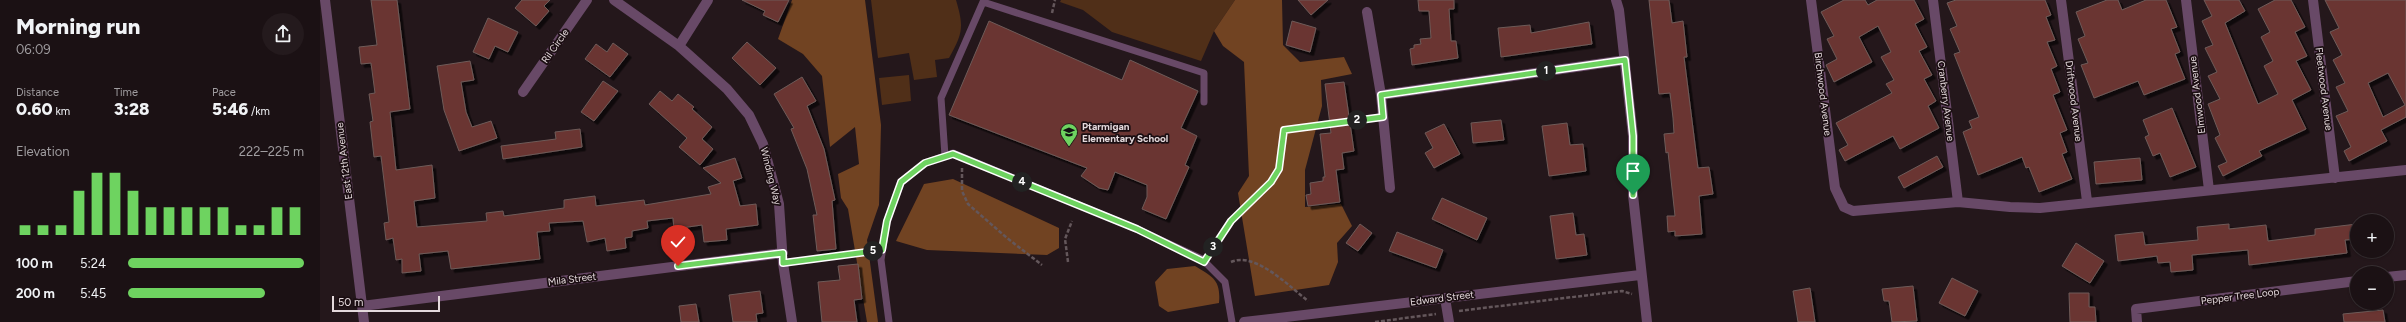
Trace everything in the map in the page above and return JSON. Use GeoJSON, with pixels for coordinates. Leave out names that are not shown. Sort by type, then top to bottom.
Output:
{"type":"FeatureCollection","features":[{"type":"Feature","properties":{"kind":"street","name":"East 12th Avenue"},"geometry":{"type":"LineString","coordinates":[[325,0],[364,322]]}},
{"type":"Feature","properties":{"kind":"street","name":"Ril Circle"},"geometry":{"type":"LineString","coordinates":[[523,92],[587,0]]}},
{"type":"Feature","properties":{"kind":"street","name":"Winding Way"},"geometry":{"type":"LineString","coordinates":[[614,0],[679,46],[727,89],[749,114],[763,144],[779,204],[783,258],[792,322]]}},
{"type":"Feature","properties":{"kind":"street"},"geometry":{"type":"LineString","coordinates":[[679,46],[708,0]]}},
{"type":"Feature","properties":{"kind":"street"},"geometry":{"type":"LineString","coordinates":[[1616,0],[1619,10],[1633,136],[1633,195],[1640,275],[1647,322]]}},
{"type":"Feature","properties":{"kind":"street","name":"Birchwood Avenue"},"geometry":{"type":"LineString","coordinates":[[1811,0],[1835,188],[1844,207],[1853,211],[1958,202],[2040,208],[2087,201],[2406,170]]}},
{"type":"Feature","properties":{"kind":"street","name":"Cranberry Avenue"},"geometry":{"type":"LineString","coordinates":[[1933,0],[1958,202]]}},
{"type":"Feature","properties":{"kind":"street","name":"Driftwood Avenue"},"geometry":{"type":"LineString","coordinates":[[2061,0],[2087,201]]}},
{"type":"Feature","properties":{"kind":"street","name":"Elmwood Avenue"},"geometry":{"type":"LineString","coordinates":[[2186,0],[2209,190]]}},
{"type":"Feature","properties":{"kind":"street","name":"Fleetwood Avenue"},"geometry":{"type":"LineString","coordinates":[[2313,0],[2335,178]]}},
{"type":"Feature","properties":{"kind":"street"},"geometry":{"type":"LineString","coordinates":[[1367,12],[1381,95],[1390,188]]}},
{"type":"Feature","properties":{"kind":"street"},"geometry":{"type":"LineString","coordinates":[[1381,95],[1625,60]]}},
{"type":"Feature","properties":{"kind":"street","name":"Mila Street"},"geometry":{"type":"LineString","coordinates":[[362,306],[783,258]]}},
{"type":"Feature","properties":{"kind":"street","name":"Edward Street"},"geometry":{"type":"LineString","coordinates":[[1244,322],[1640,275]]}},
{"type":"Feature","properties":{"kind":"street"},"geometry":{"type":"LineString","coordinates":[[2394,276],[2406,275]]}},
{"type":"Feature","properties":{"kind":"street","name":"Pepper Tree Loop"},"geometry":{"type":"LineString","coordinates":[[2137,322],[2136,309],[2350,282]]}},
{"type":"Feature","properties":{"kind":"street"},"geometry":{"type":"LineString","coordinates":[[1445,298],[1448,317]]}},
{"type":"Feature","properties":{"kind":"lane"},"geometry":{"type":"LineString","coordinates":[[945,156],[941,98],[983,2],[1204,73],[1204,102]]}},
{"type":"Feature","properties":{"kind":"lane"},"geometry":{"type":"LineString","coordinates":[[889,322],[881,260],[887,221],[901,182],[925,163],[953,154],[1137,229],[1204,262],[1224,282],[1232,322]]}},
{"type":"Feature","properties":{"kind":"path"},"geometry":{"type":"LineString","coordinates":[[1204,262],[1231,221],[1271,182],[1279,169],[1284,130],[1383,117]]}},
{"type":"Feature","properties":{"kind":"path"},"geometry":{"type":"LineString","coordinates":[[962,168],[962,191],[968,204],[1042,265]]}},
{"type":"Feature","properties":{"kind":"path"},"geometry":{"type":"LineString","coordinates":[[1068,262],[1065,239],[1072,220]]}},
{"type":"Feature","properties":{"kind":"path"},"geometry":{"type":"LineString","coordinates":[[783,258],[882,250]]}},
{"type":"Feature","properties":{"kind":"path"},"geometry":{"type":"LineString","coordinates":[[1232,262],[1239,258],[1250,260],[1274,274],[1308,301]]}},
{"type":"Feature","properties":{"kind":"path"},"geometry":{"type":"LineString","coordinates":[[1375,322],[1448,317],[1622,291],[1632,293],[1635,298]]}},
{"type":"Feature","properties":{"kind":"shaded area"},"geometry":{"type":"Polygon","coordinates":[[[792,0],[865,0],[881,125],[879,205],[867,240],[878,322],[867,322],[848,209],[841,198],[838,174],[859,164],[855,127],[830,147],[822,76],[803,54],[778,39],[792,0]]]}},
{"type":"Feature","properties":{"kind":"shaded area"},"geometry":{"type":"Polygon","coordinates":[[[871,0],[956,0],[961,30],[949,58],[935,60],[937,77],[914,80],[909,53],[878,58],[871,0]]]}},
{"type":"Feature","properties":{"kind":"shaded area"},"geometry":{"type":"Polygon","coordinates":[[[1061,0],[1235,0],[1214,31],[1201,61],[1112,32],[1083,10],[1060,2],[1061,0]]]}},
{"type":"Feature","properties":{"kind":"shaded area"},"geometry":{"type":"Polygon","coordinates":[[[1235,0],[1282,0],[1283,45],[1300,62],[1344,57],[1352,74],[1321,80],[1322,106],[1305,170],[1305,207],[1341,204],[1352,226],[1337,243],[1338,262],[1329,285],[1255,296],[1238,193],[1249,176],[1244,62],[1223,46],[1214,31],[1235,0]]]}},
{"type":"Feature","properties":{"kind":"shaded area"},"geometry":{"type":"Polygon","coordinates":[[[909,75],[911,101],[882,105],[879,78],[909,75]]]}},
{"type":"Feature","properties":{"kind":"shaded area"},"geometry":{"type":"Polygon","coordinates":[[[953,179],[1059,228],[1059,248],[1047,255],[927,250],[896,241],[924,184],[953,179]]]}},
{"type":"Feature","properties":{"kind":"shaded area"},"geometry":{"type":"Polygon","coordinates":[[[1195,266],[1211,276],[1217,284],[1219,289],[1219,303],[1168,312],[1159,306],[1155,282],[1167,269],[1195,266]]]}},
{"type":"Feature","properties":{"kind":"building"},"geometry":{"type":"Polygon","coordinates":[[[371,0],[397,0],[410,109],[390,112],[396,170],[432,165],[435,198],[414,201],[417,227],[487,221],[486,213],[503,211],[504,216],[564,208],[564,200],[595,196],[596,206],[644,200],[645,205],[711,194],[708,187],[721,183],[703,168],[735,158],[742,178],[733,181],[740,206],[756,204],[758,225],[726,229],[727,240],[704,242],[702,225],[674,229],[673,218],[647,221],[648,228],[632,231],[632,237],[625,238],[626,248],[607,251],[605,238],[587,242],[583,221],[549,223],[550,231],[537,232],[540,259],[451,269],[448,251],[419,254],[421,271],[402,273],[402,259],[396,260],[393,238],[386,240],[384,223],[389,222],[381,156],[374,157],[370,122],[373,121],[369,94],[375,93],[371,63],[361,64],[359,47],[377,45],[371,0]]]}},
{"type":"Feature","properties":{"kind":"building"},"geometry":{"type":"Polygon","coordinates":[[[522,0],[550,0],[544,6],[549,11],[536,26],[515,8],[522,0]]]}},
{"type":"Feature","properties":{"kind":"building"},"geometry":{"type":"Polygon","coordinates":[[[742,0],[789,0],[778,22],[763,15],[765,11],[742,0]]]}},
{"type":"Feature","properties":{"kind":"building"},"geometry":{"type":"Polygon","coordinates":[[[1298,0],[1328,0],[1311,15],[1298,0]]]}},
{"type":"Feature","properties":{"kind":"building"},"geometry":{"type":"Polygon","coordinates":[[[1418,0],[1454,0],[1454,9],[1449,9],[1451,41],[1456,41],[1458,58],[1412,65],[1410,49],[1414,48],[1414,45],[1421,44],[1420,39],[1431,38],[1429,11],[1419,11],[1418,0]]]}},
{"type":"Feature","properties":{"kind":"building"},"geometry":{"type":"Polygon","coordinates":[[[1649,0],[1669,0],[1672,23],[1683,21],[1687,57],[1684,57],[1698,168],[1709,167],[1713,194],[1699,196],[1702,234],[1675,236],[1675,231],[1668,232],[1667,216],[1675,216],[1668,152],[1666,153],[1664,134],[1674,133],[1673,118],[1670,93],[1659,94],[1649,0]]]}},
{"type":"Feature","properties":{"kind":"building"},"geometry":{"type":"Polygon","coordinates":[[[1844,0],[1865,0],[1868,5],[1877,0],[1914,0],[1924,19],[1915,24],[1927,47],[1919,51],[1932,75],[1924,79],[1936,101],[1928,106],[1939,128],[1900,149],[1893,136],[1845,161],[1839,150],[1848,145],[1836,123],[1892,93],[1886,84],[1894,80],[1881,57],[1891,52],[1878,26],[1859,37],[1872,62],[1834,82],[1826,65],[1837,59],[1827,39],[1834,36],[1821,12],[1844,0]]]}},
{"type":"Feature","properties":{"kind":"building"},"geometry":{"type":"Polygon","coordinates":[[[1956,0],[2045,0],[2051,15],[2046,17],[2055,40],[2047,42],[2057,66],[2051,69],[2060,92],[2053,95],[2067,130],[2060,133],[2067,152],[2062,154],[2072,179],[2039,192],[2029,167],[2026,168],[2022,157],[1978,175],[1963,132],[1972,128],[1969,121],[1979,117],[1954,54],[1960,52],[1950,29],[1957,26],[1947,3],[1956,0]]]}},
{"type":"Feature","properties":{"kind":"building"},"geometry":{"type":"Polygon","coordinates":[[[2107,0],[2118,0],[2122,10],[2146,0],[2166,0],[2177,27],[2171,29],[2180,52],[2175,54],[2185,79],[2144,95],[2138,81],[2094,98],[2081,65],[2088,63],[2078,39],[2085,36],[2076,12],[2107,0]]]}},
{"type":"Feature","properties":{"kind":"building"},"geometry":{"type":"Polygon","coordinates":[[[2204,0],[2239,0],[2245,11],[2225,23],[2258,104],[2278,94],[2264,66],[2273,61],[2261,37],[2270,32],[2258,9],[2275,0],[2291,0],[2305,27],[2295,32],[2307,56],[2296,61],[2311,90],[2292,100],[2306,129],[2259,151],[2262,156],[2223,176],[2218,166],[2227,162],[2215,138],[2220,135],[2208,104],[2220,99],[2208,76],[2217,72],[2205,48],[2213,45],[2202,21],[2212,16],[2204,0]]]}},
{"type":"Feature","properties":{"kind":"building"},"geometry":{"type":"Polygon","coordinates":[[[2325,0],[2406,0],[2406,117],[2381,130],[2387,141],[2349,161],[2344,151],[2351,147],[2336,116],[2348,111],[2336,87],[2345,83],[2333,60],[2342,55],[2330,32],[2339,28],[2325,0]],[[2388,73],[2368,83],[2383,117],[2405,105],[2388,73]]]}},
{"type":"Feature","properties":{"kind":"building"},"geometry":{"type":"Polygon","coordinates":[[[488,18],[518,32],[508,52],[495,46],[489,59],[473,52],[488,18]]]}},
{"type":"Feature","properties":{"kind":"building","name":"Ptarmigan Elementary School"},"geometry":{"type":"Polygon","coordinates":[[[989,21],[1122,80],[1130,60],[1198,91],[1181,128],[1197,136],[1185,165],[1189,167],[1166,219],[1142,209],[1147,197],[1147,185],[1115,172],[1108,190],[1099,188],[1081,176],[1087,168],[949,115],[989,21]]]}},
{"type":"Feature","properties":{"kind":"building"},"geometry":{"type":"Polygon","coordinates":[[[1292,21],[1316,28],[1310,52],[1286,45],[1292,21]]]}},
{"type":"Feature","properties":{"kind":"building"},"geometry":{"type":"Polygon","coordinates":[[[1589,22],[1592,44],[1501,57],[1498,28],[1530,25],[1531,33],[1589,22]]]}},
{"type":"Feature","properties":{"kind":"building"},"geometry":{"type":"Polygon","coordinates":[[[747,42],[776,68],[760,85],[732,58],[747,42]]]}},
{"type":"Feature","properties":{"kind":"building"},"geometry":{"type":"Polygon","coordinates":[[[613,43],[628,54],[610,77],[585,59],[596,44],[607,52],[613,43]]]}},
{"type":"Feature","properties":{"kind":"building"},"geometry":{"type":"Polygon","coordinates":[[[470,61],[474,80],[461,82],[466,112],[472,127],[491,121],[497,138],[459,151],[444,110],[437,66],[470,61]]]}},
{"type":"Feature","properties":{"kind":"building"},"geometry":{"type":"Polygon","coordinates":[[[802,77],[816,101],[807,106],[824,149],[835,200],[832,201],[836,249],[817,251],[813,215],[817,215],[807,169],[791,129],[794,128],[774,94],[802,77]]]}},
{"type":"Feature","properties":{"kind":"building"},"geometry":{"type":"Polygon","coordinates":[[[603,81],[618,91],[594,121],[581,112],[603,81]]]}},
{"type":"Feature","properties":{"kind":"building"},"geometry":{"type":"Polygon","coordinates":[[[1344,82],[1354,151],[1342,153],[1344,169],[1336,170],[1340,202],[1308,206],[1306,195],[1311,194],[1310,183],[1323,181],[1323,177],[1325,177],[1320,134],[1331,133],[1325,84],[1344,82]]]}},
{"type":"Feature","properties":{"kind":"building"},"geometry":{"type":"Polygon","coordinates":[[[660,91],[672,101],[678,94],[694,107],[692,109],[712,127],[702,139],[713,149],[700,165],[679,147],[687,138],[649,104],[660,91]]]}},
{"type":"Feature","properties":{"kind":"building"},"geometry":{"type":"Polygon","coordinates":[[[2172,108],[2196,167],[2170,177],[2160,153],[2153,156],[2145,137],[2149,135],[2143,120],[2172,108]]]}},
{"type":"Feature","properties":{"kind":"building"},"geometry":{"type":"Polygon","coordinates":[[[1501,120],[1504,140],[1473,143],[1471,123],[1501,120]]]}},
{"type":"Feature","properties":{"kind":"building"},"geometry":{"type":"Polygon","coordinates":[[[1567,123],[1570,145],[1583,144],[1586,171],[1549,176],[1542,126],[1567,123]]]}},
{"type":"Feature","properties":{"kind":"building"},"geometry":{"type":"Polygon","coordinates":[[[1444,124],[1460,154],[1434,168],[1425,153],[1433,148],[1425,133],[1444,124]]]}},
{"type":"Feature","properties":{"kind":"building"},"geometry":{"type":"Polygon","coordinates":[[[580,129],[582,147],[503,159],[501,146],[556,139],[555,132],[580,129]]]}},
{"type":"Feature","properties":{"kind":"building"},"geometry":{"type":"Polygon","coordinates":[[[1937,156],[1943,167],[1904,188],[1898,177],[1937,156]]]}},
{"type":"Feature","properties":{"kind":"building"},"geometry":{"type":"Polygon","coordinates":[[[2140,158],[2142,180],[2096,184],[2094,162],[2140,158]]]}},
{"type":"Feature","properties":{"kind":"building"},"geometry":{"type":"Polygon","coordinates":[[[1442,198],[1487,218],[1477,240],[1432,219],[1442,198]]]}},
{"type":"Feature","properties":{"kind":"building"},"geometry":{"type":"Polygon","coordinates":[[[1573,213],[1576,235],[1584,234],[1587,255],[1556,259],[1550,216],[1573,213]]]}},
{"type":"Feature","properties":{"kind":"building"},"geometry":{"type":"Polygon","coordinates":[[[1360,224],[1372,233],[1358,251],[1346,243],[1360,224]]]}},
{"type":"Feature","properties":{"kind":"building"},"geometry":{"type":"Polygon","coordinates":[[[2229,224],[2229,229],[2266,225],[2268,241],[2315,235],[2315,229],[2350,225],[2350,240],[2345,240],[2347,253],[2249,265],[2248,250],[2192,255],[2193,270],[2171,272],[2170,262],[2158,263],[2157,256],[2118,261],[2115,235],[2143,232],[2145,245],[2198,240],[2197,227],[2229,224]]]}},
{"type":"Feature","properties":{"kind":"building"},"geometry":{"type":"Polygon","coordinates":[[[1397,232],[1443,250],[1436,268],[1389,251],[1397,232]]]}},
{"type":"Feature","properties":{"kind":"building"},"geometry":{"type":"Polygon","coordinates":[[[2076,243],[2104,261],[2090,283],[2062,266],[2076,243]]]}},
{"type":"Feature","properties":{"kind":"building"},"geometry":{"type":"Polygon","coordinates":[[[858,264],[862,299],[854,300],[857,322],[822,322],[818,282],[840,280],[838,266],[858,264]]]}},
{"type":"Feature","properties":{"kind":"building"},"geometry":{"type":"Polygon","coordinates":[[[1952,278],[1978,291],[1965,316],[1939,303],[1952,278]]]}},
{"type":"Feature","properties":{"kind":"building"},"geometry":{"type":"Polygon","coordinates":[[[1913,286],[1917,321],[1892,322],[1889,301],[1884,301],[1882,289],[1913,286]]]}},
{"type":"Feature","properties":{"kind":"building"},"geometry":{"type":"Polygon","coordinates":[[[1810,288],[1815,322],[1798,322],[1793,291],[1810,288]]]}},
{"type":"Feature","properties":{"kind":"building"},"geometry":{"type":"Polygon","coordinates":[[[760,291],[763,313],[756,314],[757,322],[733,322],[729,295],[760,291]]]}},
{"type":"Feature","properties":{"kind":"building"},"geometry":{"type":"Polygon","coordinates":[[[2069,293],[2089,293],[2089,307],[2095,307],[2096,322],[2070,322],[2069,293]]]}},
{"type":"Feature","properties":{"kind":"building"},"geometry":{"type":"Polygon","coordinates":[[[696,304],[699,322],[681,322],[679,306],[696,304]]]}},
{"type":"Feature","properties":{"kind":"building"},"geometry":{"type":"Polygon","coordinates":[[[2383,310],[2385,322],[2344,322],[2343,314],[2383,310]]]}},
{"type":"Feature","properties":{"kind":"place","name":"Ptarmigan Elementary School"},"geometry":{"type":"Point","coordinates":[1069,147]}},
{"type":"Feature","properties":{"kind":"route"},"geometry":{"type":"LineString","coordinates":[[678,266],[783,253],[783,263],[882,250],[887,221],[901,182],[925,163],[953,154],[1137,229],[1204,262],[1231,221],[1271,182],[1279,169],[1282,135],[1284,130],[1383,117],[1381,95],[1625,60],[1633,136],[1633,195]]}}]}
